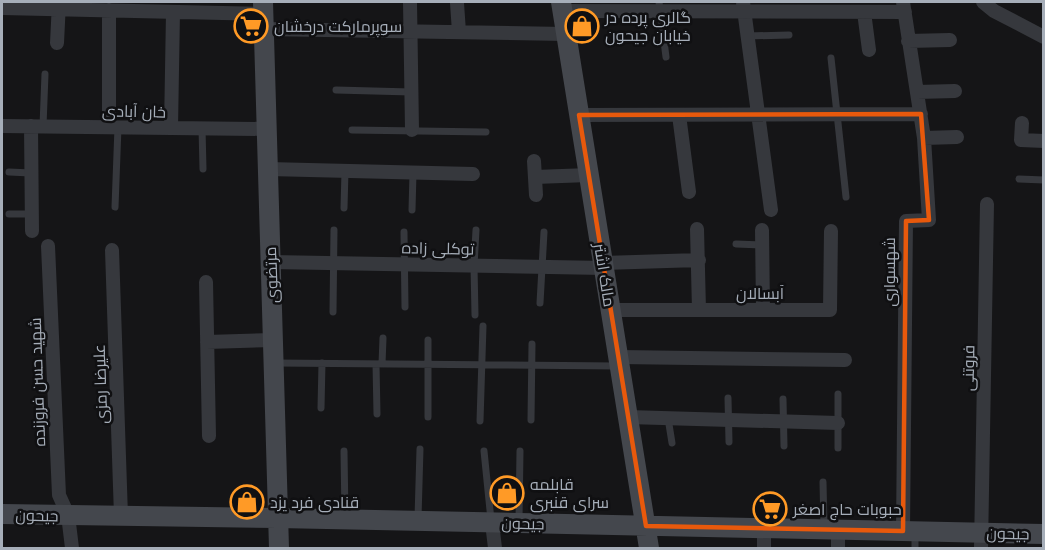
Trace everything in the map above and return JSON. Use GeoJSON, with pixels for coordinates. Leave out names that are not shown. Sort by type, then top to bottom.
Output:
{"type":"FeatureCollection","features":[{"type":"Feature","properties":{"kind":"main road","name":"مالک اشتر"},"geometry":{"type":"LineString","coordinates":[[562,6],[649,549]]}},
{"type":"Feature","properties":{"kind":"main road","name":"مرتضوی"},"geometry":{"type":"LineString","coordinates":[[263,15],[279,549]]}},
{"type":"Feature","properties":{"kind":"main road","name":"جیحون"},"geometry":{"type":"LineString","coordinates":[[2,514],[764,528],[833,536],[982,540],[1044,534]]}},
{"type":"Feature","properties":{"kind":"street"},"geometry":{"type":"LineString","coordinates":[[410,2],[412,130]]}},
{"type":"Feature","properties":{"kind":"street"},"geometry":{"type":"LineString","coordinates":[[985,2],[994,11],[1044,37]]}},
{"type":"Feature","properties":{"kind":"street"},"geometry":{"type":"LineString","coordinates":[[457,3],[459,32]]}},
{"type":"Feature","properties":{"kind":"street"},"geometry":{"type":"LineString","coordinates":[[2,8],[58,5],[109,10],[135,6],[172,12],[263,15],[410,31],[566,34]]}},
{"type":"Feature","properties":{"kind":"street"},"geometry":{"type":"LineString","coordinates":[[57,43],[58,5]]}},
{"type":"Feature","properties":{"kind":"street"},"geometry":{"type":"LineString","coordinates":[[562,6],[786,7],[864,12],[904,7]]}},
{"type":"Feature","properties":{"kind":"street"},"geometry":{"type":"LineString","coordinates":[[743,7],[771,210]]}},
{"type":"Feature","properties":{"kind":"street","name":"شهسواری"},"geometry":{"type":"LineString","coordinates":[[904,7],[924,138],[929,220],[906,221],[911,537]]}},
{"type":"Feature","properties":{"kind":"street"},"geometry":{"type":"LineString","coordinates":[[109,10],[113,127]]}},
{"type":"Feature","properties":{"kind":"street"},"geometry":{"type":"LineString","coordinates":[[171,128],[172,12]]}},
{"type":"Feature","properties":{"kind":"street"},"geometry":{"type":"LineString","coordinates":[[864,12],[869,50]]}},
{"type":"Feature","properties":{"kind":"street"},"geometry":{"type":"LineString","coordinates":[[908,41],[950,40]]}},
{"type":"Feature","properties":{"kind":"street"},"geometry":{"type":"LineString","coordinates":[[917,92],[956,91]]}},
{"type":"Feature","properties":{"kind":"street"},"geometry":{"type":"LineString","coordinates":[[579,115],[921,114]]}},
{"type":"Feature","properties":{"kind":"street"},"geometry":{"type":"LineString","coordinates":[[679,115],[688,192]]}},
{"type":"Feature","properties":{"kind":"street"},"geometry":{"type":"LineString","coordinates":[[1022,123],[1021,147],[1044,141]]}},
{"type":"Feature","properties":{"kind":"street","name":"خان آبادی"},"geometry":{"type":"LineString","coordinates":[[2,126],[267,129]]}},
{"type":"Feature","properties":{"kind":"street"},"geometry":{"type":"LineString","coordinates":[[32,231],[31,173],[37,126]]}},
{"type":"Feature","properties":{"kind":"street"},"geometry":{"type":"LineString","coordinates":[[924,138],[957,137]]}},
{"type":"Feature","properties":{"kind":"street"},"geometry":{"type":"LineString","coordinates":[[534,161],[536,195]]}},
{"type":"Feature","properties":{"kind":"street"},"geometry":{"type":"LineString","coordinates":[[268,169],[473,174]]}},
{"type":"Feature","properties":{"kind":"street"},"geometry":{"type":"LineString","coordinates":[[535,177],[589,175]]}},
{"type":"Feature","properties":{"kind":"street","name":"فروتنی"},"geometry":{"type":"LineString","coordinates":[[982,540],[987,204]]}},
{"type":"Feature","properties":{"kind":"street"},"geometry":{"type":"LineString","coordinates":[[697,229],[699,310]]}},
{"type":"Feature","properties":{"kind":"street"},"geometry":{"type":"LineString","coordinates":[[762,230],[764,310]]}},
{"type":"Feature","properties":{"kind":"street","name":"آبسالان"},"geometry":{"type":"LineString","coordinates":[[611,310],[830,310],[831,231]]}},
{"type":"Feature","properties":{"kind":"street","name":"شهید حسن فروزنده"},"geometry":{"type":"LineString","coordinates":[[48,246],[59,495],[68,515],[72,549]]}},
{"type":"Feature","properties":{"kind":"street","name":"علیرضا رمزی"},"geometry":{"type":"LineString","coordinates":[[112,250],[121,516]]}},
{"type":"Feature","properties":{"kind":"street","name":"توکلی زاده"},"geometry":{"type":"LineString","coordinates":[[271,262],[542,267],[699,260]]}},
{"type":"Feature","properties":{"kind":"street"},"geometry":{"type":"LineString","coordinates":[[206,282],[209,436]]}},
{"type":"Feature","properties":{"kind":"street"},"geometry":{"type":"LineString","coordinates":[[207,342],[273,340]]}},
{"type":"Feature","properties":{"kind":"street"},"geometry":{"type":"LineString","coordinates":[[619,361],[845,360]]}},
{"type":"Feature","properties":{"kind":"street"},"geometry":{"type":"LineString","coordinates":[[628,417],[838,423]]}},
{"type":"Feature","properties":{"kind":"street"},"geometry":{"type":"LineString","coordinates":[[492,523],[495,549]]}},
{"type":"Feature","properties":{"kind":"street"},"geometry":{"type":"LineString","coordinates":[[764,528],[764,549]]}},
{"type":"Feature","properties":{"kind":"lane"},"geometry":{"type":"LineString","coordinates":[[659,6],[666,57]]}},
{"type":"Feature","properties":{"kind":"lane"},"geometry":{"type":"LineString","coordinates":[[747,36],[789,35]]}},
{"type":"Feature","properties":{"kind":"lane"},"geometry":{"type":"LineString","coordinates":[[831,58],[846,197]]}},
{"type":"Feature","properties":{"kind":"lane"},"geometry":{"type":"LineString","coordinates":[[37,126],[45,74]]}},
{"type":"Feature","properties":{"kind":"lane"},"geometry":{"type":"LineString","coordinates":[[336,90],[411,92]]}},
{"type":"Feature","properties":{"kind":"lane"},"geometry":{"type":"LineString","coordinates":[[113,127],[115,207]]}},
{"type":"Feature","properties":{"kind":"lane"},"geometry":{"type":"LineString","coordinates":[[202,128],[203,169]]}},
{"type":"Feature","properties":{"kind":"lane"},"geometry":{"type":"LineString","coordinates":[[352,130],[486,132]]}},
{"type":"Feature","properties":{"kind":"lane"},"geometry":{"type":"LineString","coordinates":[[344,208],[345,171]]}},
{"type":"Feature","properties":{"kind":"lane"},"geometry":{"type":"LineString","coordinates":[[9,172],[31,173]]}},
{"type":"Feature","properties":{"kind":"lane"},"geometry":{"type":"LineString","coordinates":[[412,210],[413,172]]}},
{"type":"Feature","properties":{"kind":"lane"},"geometry":{"type":"LineString","coordinates":[[1019,179],[1044,180]]}},
{"type":"Feature","properties":{"kind":"lane"},"geometry":{"type":"LineString","coordinates":[[9,214],[32,214]]}},
{"type":"Feature","properties":{"kind":"lane"},"geometry":{"type":"LineString","coordinates":[[333,312],[334,230]]}},
{"type":"Feature","properties":{"kind":"lane"},"geometry":{"type":"LineString","coordinates":[[475,315],[476,230]]}},
{"type":"Feature","properties":{"kind":"lane"},"geometry":{"type":"LineString","coordinates":[[404,232],[405,307]]}},
{"type":"Feature","properties":{"kind":"lane"},"geometry":{"type":"LineString","coordinates":[[540,303],[544,232]]}},
{"type":"Feature","properties":{"kind":"lane"},"geometry":{"type":"LineString","coordinates":[[736,244],[762,245]]}},
{"type":"Feature","properties":{"kind":"lane"},"geometry":{"type":"LineString","coordinates":[[480,421],[483,326]]}},
{"type":"Feature","properties":{"kind":"lane"},"geometry":{"type":"LineString","coordinates":[[377,414],[379,364],[383,338]]}},
{"type":"Feature","properties":{"kind":"lane"},"geometry":{"type":"LineString","coordinates":[[428,340],[428,417]]}},
{"type":"Feature","properties":{"kind":"lane"},"geometry":{"type":"LineString","coordinates":[[531,420],[532,344]]}},
{"type":"Feature","properties":{"kind":"lane"},"geometry":{"type":"LineString","coordinates":[[274,363],[532,365],[619,361]]}},
{"type":"Feature","properties":{"kind":"lane"},"geometry":{"type":"LineString","coordinates":[[321,408],[322,363]]}},
{"type":"Feature","properties":{"kind":"lane"},"geometry":{"type":"LineString","coordinates":[[838,394],[838,448]]}},
{"type":"Feature","properties":{"kind":"lane"},"geometry":{"type":"LineString","coordinates":[[728,398],[729,442]]}},
{"type":"Feature","properties":{"kind":"lane"},"geometry":{"type":"LineString","coordinates":[[783,399],[784,446]]}},
{"type":"Feature","properties":{"kind":"lane"},"geometry":{"type":"LineString","coordinates":[[668,418],[672,443]]}},
{"type":"Feature","properties":{"kind":"lane"},"geometry":{"type":"LineString","coordinates":[[418,521],[420,449]]}},
{"type":"Feature","properties":{"kind":"lane"},"geometry":{"type":"LineString","coordinates":[[344,451],[345,520]]}},
{"type":"Feature","properties":{"kind":"lane"},"geometry":{"type":"LineString","coordinates":[[484,451],[492,523]]}},
{"type":"Feature","properties":{"kind":"lane"},"geometry":{"type":"LineString","coordinates":[[519,523],[520,451]]}},
{"type":"Feature","properties":{"kind":"lane"},"geometry":{"type":"LineString","coordinates":[[823,482],[833,536]]}},
{"type":"Feature","properties":{"kind":"highlighted area"},"geometry":{"type":"Polygon","coordinates":[[[921,114],[929,220],[906,221],[903,531],[646,526],[579,115],[921,114]]]}},
{"type":"Feature","properties":{"kind":"place","name":"سوپرمارکت درخشان"},"geometry":{"type":"Point","coordinates":[251,26]}},
{"type":"Feature","properties":{"kind":"place","name":"گالری پرده در خیابان جیحون"},"geometry":{"type":"Point","coordinates":[582,26]}},
{"type":"Feature","properties":{"kind":"place","name":"قابلمه سرای قنبری"},"geometry":{"type":"Point","coordinates":[507,493]}},
{"type":"Feature","properties":{"kind":"place","name":"قنادی فرد یزد"},"geometry":{"type":"Point","coordinates":[247,502]}},
{"type":"Feature","properties":{"kind":"place","name":"حبوبات حاج اصغر"},"geometry":{"type":"Point","coordinates":[770,509]}}]}
